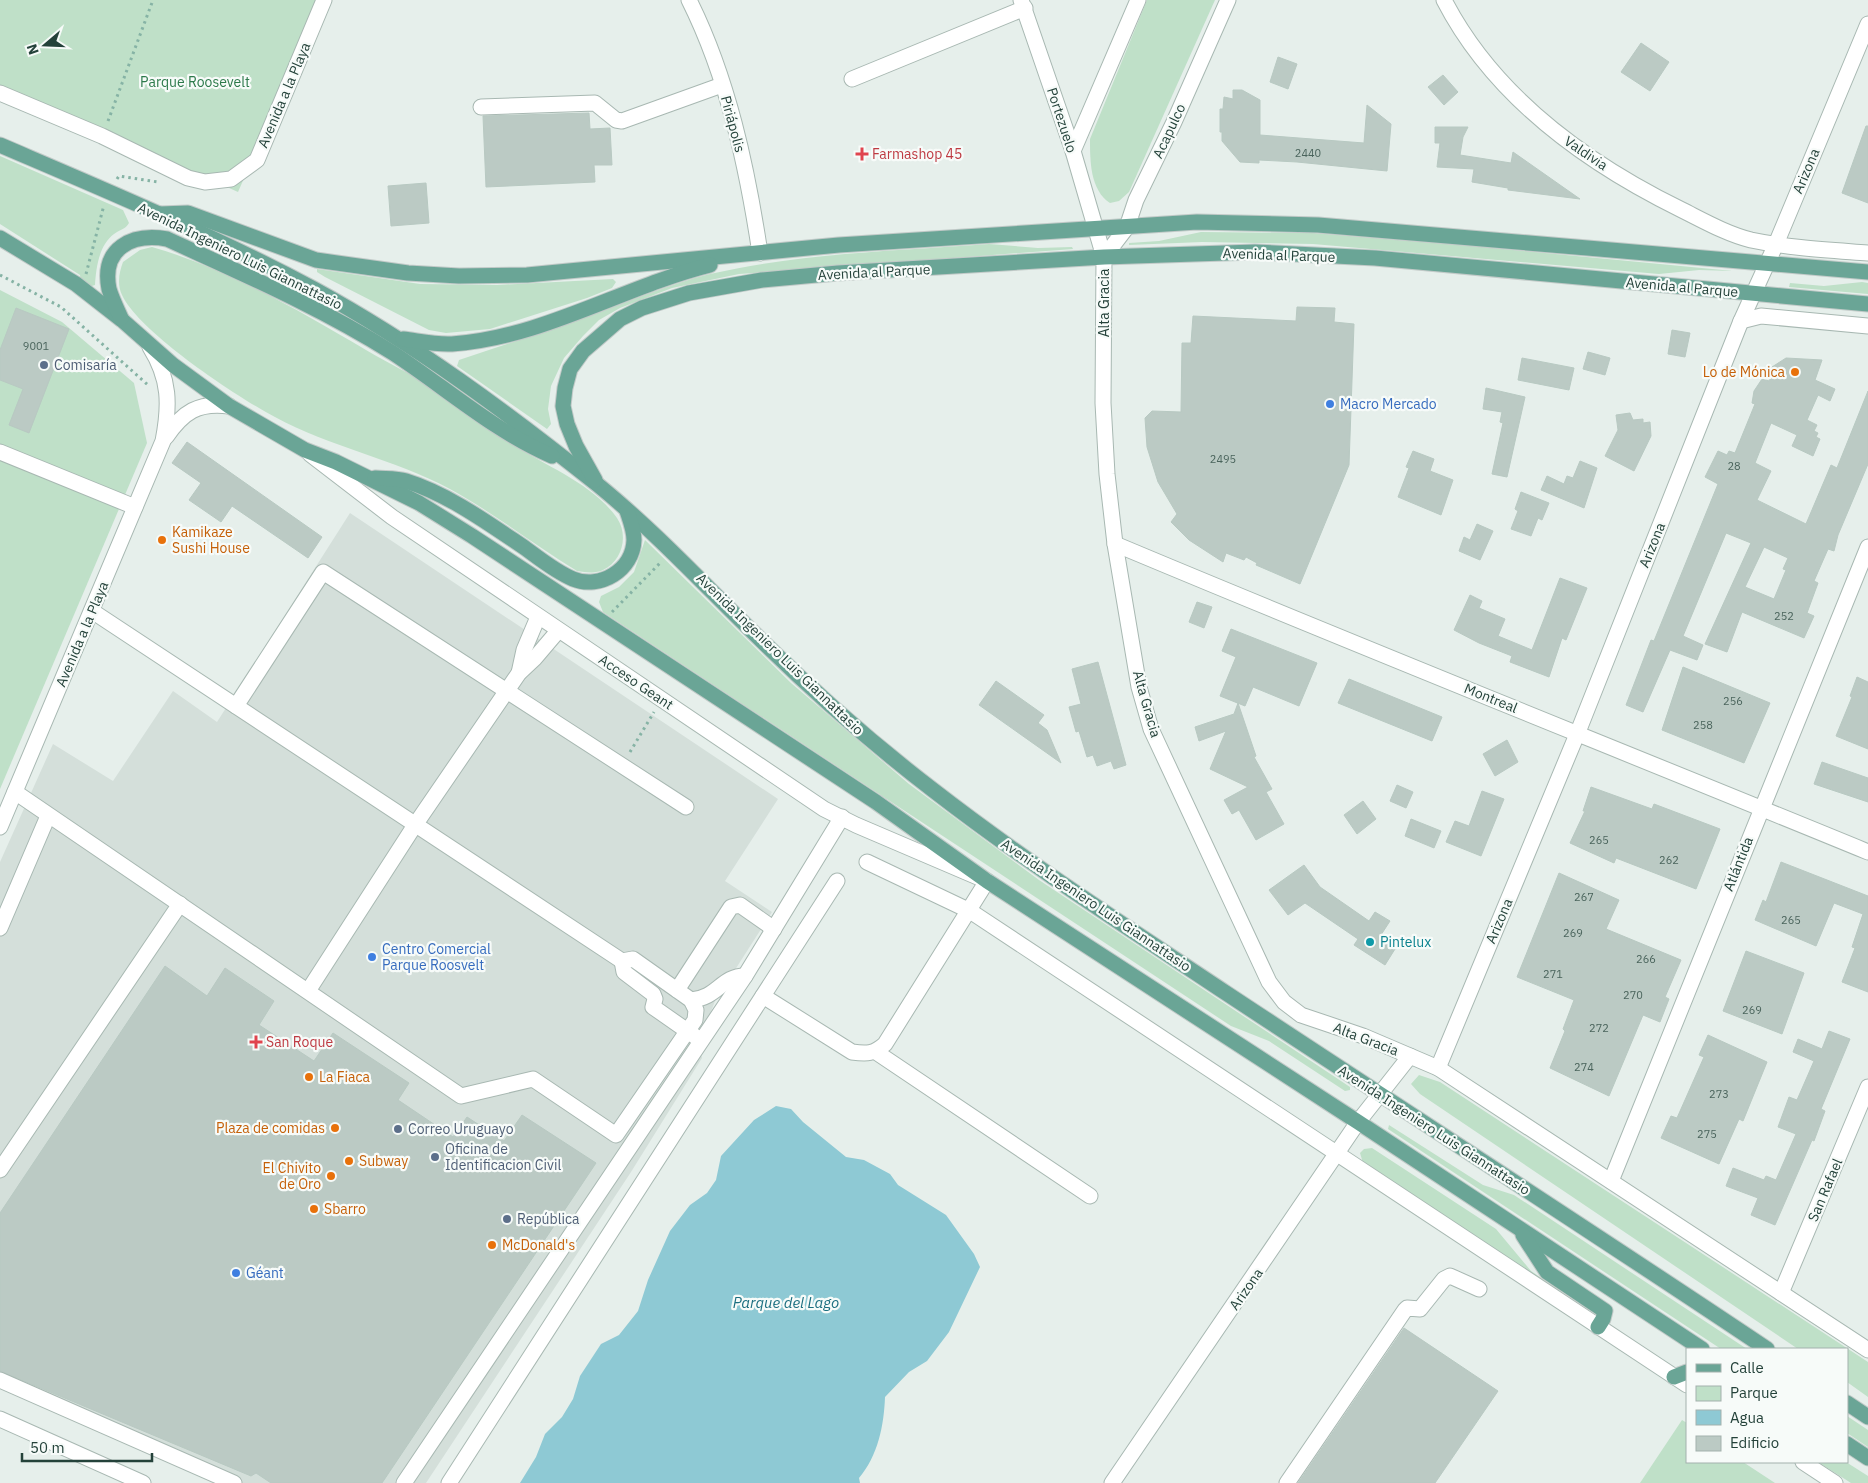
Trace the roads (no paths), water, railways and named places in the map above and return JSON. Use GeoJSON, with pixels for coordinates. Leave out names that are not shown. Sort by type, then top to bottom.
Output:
{"type":"FeatureCollection","features":[{"type":"Feature","properties":{"kind":"main road","name":"Avenida Ingeniero Luis Giannattasio"},"geometry":{"type":"LineString","coordinates":[[0,145],[109,191],[311,288],[397,338],[521,425],[598,485],[672,550],[800,677],[864,734],[929,787],[1001,841],[1380,1096],[1765,1348]]}},
{"type":"Feature","properties":{"kind":"main road"},"geometry":{"type":"LineString","coordinates":[[154,214],[188,213],[316,260],[408,274],[527,275],[760,253]]}},
{"type":"Feature","properties":{"kind":"main road","name":"Avenida al Parque"},"geometry":{"type":"LineString","coordinates":[[760,253],[918,239],[1096,235],[1127,227],[1197,222],[1318,224],[1868,272]]}},
{"type":"Feature","properties":{"kind":"main road"},"geometry":{"type":"LineString","coordinates":[[122,320],[110,290],[108,278],[110,264],[115,252],[125,244],[138,238],[151,236],[167,239],[347,326],[392,353],[516,439],[565,460]]}},
{"type":"Feature","properties":{"kind":"main road"},"geometry":{"type":"LineString","coordinates":[[0,238],[82,289],[122,320],[150,346],[229,406],[304,450],[419,503],[472,536],[876,802],[987,881],[1358,1122],[1700,1348]]}},
{"type":"Feature","properties":{"kind":"main road","name":"Avenida al Parque"},"geometry":{"type":"LineString","coordinates":[[598,485],[576,446],[567,424],[563,406],[564,388],[570,369],[583,350],[620,318],[664,300],[689,293],[762,280],[838,273],[1104,257],[1255,252],[1375,258],[1868,304]]}},
{"type":"Feature","properties":{"kind":"main road"},"geometry":{"type":"LineString","coordinates":[[347,326],[397,338],[450,344],[485,340],[516,333],[694,269],[760,253]]}},
{"type":"Feature","properties":{"kind":"main road"},"geometry":{"type":"LineString","coordinates":[[366,477],[404,480],[438,494],[553,568],[573,579],[587,582],[611,577],[620,570],[632,552],[633,528],[627,510]]}},
{"type":"Feature","properties":{"kind":"main road"},"geometry":{"type":"LineString","coordinates":[[1520,1229],[1547,1272],[1604,1311],[1604,1319],[1598,1327]]}},
{"type":"Feature","properties":{"kind":"main road"},"geometry":{"type":"LineString","coordinates":[[1848,1404],[1868,1417]]}},
{"type":"Feature","properties":{"kind":"main road"},"geometry":{"type":"LineString","coordinates":[[1848,1445],[1868,1458]]}},
{"type":"Feature","properties":{"kind":"street","name":"Avenida a la Playa"},"geometry":{"type":"LineString","coordinates":[[0,93],[102,136],[188,178],[205,182],[231,180],[256,160],[324,0]]}},
{"type":"Feature","properties":{"kind":"street","name":"Piriápolis"},"geometry":{"type":"LineString","coordinates":[[689,0],[708,37],[737,135],[753,205],[760,253]]}},
{"type":"Feature","properties":{"kind":"street"},"geometry":{"type":"LineString","coordinates":[[1073,150],[1138,0]]}},
{"type":"Feature","properties":{"kind":"street","name":"Acapulco"},"geometry":{"type":"LineString","coordinates":[[1104,257],[1127,227],[1136,200],[1174,122],[1228,0]]}},
{"type":"Feature","properties":{"kind":"street","name":"Valdivia"},"geometry":{"type":"LineString","coordinates":[[1444,0],[1476,50],[1511,92],[1574,148],[1664,201],[1723,230],[1750,239],[1776,244]]}},
{"type":"Feature","properties":{"kind":"street"},"geometry":{"type":"LineString","coordinates":[[852,79],[1023,4]]}},
{"type":"Feature","properties":{"kind":"street","name":"Portezuelo"},"geometry":{"type":"LineString","coordinates":[[1023,4],[1073,150],[1096,235]]}},
{"type":"Feature","properties":{"kind":"street","name":"Arizona"},"geometry":{"type":"LineString","coordinates":[[1438,1068],[1578,732],[1740,321],[1776,244],[1868,24]]}},
{"type":"Feature","properties":{"kind":"street"},"geometry":{"type":"LineString","coordinates":[[481,108],[595,103],[616,120],[622,121],[722,86]]}},
{"type":"Feature","properties":{"kind":"street","name":"Alta Gracia"},"geometry":{"type":"LineString","coordinates":[[1096,235],[1104,257],[1103,403],[1107,474],[1115,544],[1139,687],[1151,729],[1269,982],[1284,1002],[1301,1015],[1363,1036],[1410,1056]]}},
{"type":"Feature","properties":{"kind":"street"},"geometry":{"type":"LineString","coordinates":[[1776,244],[1868,254]]}},
{"type":"Feature","properties":{"kind":"street"},"geometry":{"type":"LineString","coordinates":[[1740,321],[1761,316],[1868,326]]}},
{"type":"Feature","properties":{"kind":"street"},"geometry":{"type":"LineString","coordinates":[[150,346],[162,369],[168,399],[169,412],[163,441]]}},
{"type":"Feature","properties":{"kind":"street"},"geometry":{"type":"LineString","coordinates":[[163,441],[175,424],[195,409],[214,404],[229,406]]}},
{"type":"Feature","properties":{"kind":"street","name":"Avenida a la Playa"},"geometry":{"type":"LineString","coordinates":[[0,827],[163,441]]}},
{"type":"Feature","properties":{"kind":"street","name":"Acceso Geant"},"geometry":{"type":"LineString","coordinates":[[304,450],[392,517],[824,809],[987,881]]}},
{"type":"Feature","properties":{"kind":"street"},"geometry":{"type":"LineString","coordinates":[[0,452],[135,507]]}},
{"type":"Feature","properties":{"kind":"street","name":"Montreal"},"geometry":{"type":"LineString","coordinates":[[1115,544],[1328,633],[1578,732],[1868,852]]}},
{"type":"Feature","properties":{"kind":"street","name":"Atlántida"},"geometry":{"type":"LineString","coordinates":[[1611,1181],[1868,547]]}},
{"type":"Feature","properties":{"kind":"street"},"geometry":{"type":"LineString","coordinates":[[236,706],[323,572],[686,807]]}},
{"type":"Feature","properties":{"kind":"street"},"geometry":{"type":"LineString","coordinates":[[92,611],[622,961],[632,959],[691,1000],[696,1010],[696,1020],[616,1135]]}},
{"type":"Feature","properties":{"kind":"street"},"geometry":{"type":"LineString","coordinates":[[519,673],[524,650],[538,617]]}},
{"type":"Feature","properties":{"kind":"street"},"geometry":{"type":"LineString","coordinates":[[308,991],[415,824],[519,673],[536,658],[558,630]]}},
{"type":"Feature","properties":{"kind":"street"},"geometry":{"type":"LineString","coordinates":[[15,792],[462,1096],[533,1079],[631,1145]]}},
{"type":"Feature","properties":{"kind":"street"},"geometry":{"type":"LineString","coordinates":[[0,928],[48,816]]}},
{"type":"Feature","properties":{"kind":"street"},"geometry":{"type":"LineString","coordinates":[[404,1483],[745,976],[842,817]]}},
{"type":"Feature","properties":{"kind":"street"},"geometry":{"type":"LineString","coordinates":[[867,862],[970,911],[1337,1156],[1598,1327],[1680,1374]]}},
{"type":"Feature","properties":{"kind":"street"},"geometry":{"type":"LineString","coordinates":[[449,1483],[837,881]]}},
{"type":"Feature","properties":{"kind":"street"},"geometry":{"type":"LineString","coordinates":[[763,996],[852,1052],[865,1054],[876,1052],[885,1044],[970,911],[987,881]]}},
{"type":"Feature","properties":{"kind":"street"},"geometry":{"type":"LineString","coordinates":[[0,1170],[180,904]]}},
{"type":"Feature","properties":{"kind":"street"},"geometry":{"type":"LineString","coordinates":[[677,990],[731,907],[740,905],[774,929]]}},
{"type":"Feature","properties":{"kind":"street"},"geometry":{"type":"LineString","coordinates":[[622,961],[624,972],[653,994],[652,1007],[701,1042]]}},
{"type":"Feature","properties":{"kind":"street"},"geometry":{"type":"LineString","coordinates":[[691,1000],[705,999],[734,976],[745,976]]}},
{"type":"Feature","properties":{"kind":"street"},"geometry":{"type":"LineString","coordinates":[[876,1052],[1090,1196]]}},
{"type":"Feature","properties":{"kind":"street"},"geometry":{"type":"LineString","coordinates":[[1410,1056],[1438,1068],[1868,1350]]}},
{"type":"Feature","properties":{"kind":"street","name":"Arizona"},"geometry":{"type":"LineString","coordinates":[[1112,1483],[1337,1156],[1358,1122],[1410,1056]]}},
{"type":"Feature","properties":{"kind":"street","name":"San Rafael"},"geometry":{"type":"LineString","coordinates":[[1781,1293],[1868,1087]]}},
{"type":"Feature","properties":{"kind":"street"},"geometry":{"type":"LineString","coordinates":[[1287,1483],[1405,1310],[1407,1308],[1420,1309],[1444,1278],[1450,1276],[1479,1289]]}},
{"type":"Feature","properties":{"kind":"street"},"geometry":{"type":"LineString","coordinates":[[0,1380],[234,1483]]}},
{"type":"Feature","properties":{"kind":"street"},"geometry":{"type":"LineString","coordinates":[[0,1419],[143,1483]]}},
{"type":"Feature","properties":{"kind":"street"},"geometry":{"type":"LineString","coordinates":[[1805,1463],[1835,1483]]}},
{"type":"Feature","properties":{"kind":"water","name":"Parque del Lago"},"geometry":{"type":"Polygon","coordinates":[[[776,1106],[791,1109],[803,1122],[846,1157],[864,1160],[890,1174],[898,1185],[946,1215],[974,1254],[980,1267],[949,1332],[927,1361],[909,1372],[885,1397],[879,1440],[871,1460],[859,1478],[860,1483],[520,1483],[536,1457],[545,1434],[562,1417],[573,1399],[580,1376],[601,1344],[619,1335],[638,1311],[648,1280],[670,1231],[690,1205],[707,1193],[716,1180],[721,1156],[754,1120],[776,1106]]]}},
{"type":"Feature","properties":{"kind":"place","name":"Farmashop 45"},"geometry":{"type":"Point","coordinates":[862,154]}},
{"type":"Feature","properties":{"kind":"place","name":"Comisaría"},"geometry":{"type":"Point","coordinates":[44,365]}},
{"type":"Feature","properties":{"kind":"place","name":"Lo de Mónica"},"geometry":{"type":"Point","coordinates":[1795,372]}},
{"type":"Feature","properties":{"kind":"place","name":"Macro Mercado"},"geometry":{"type":"Point","coordinates":[1330,404]}},
{"type":"Feature","properties":{"kind":"place","name":"Kamikaze Sushi House"},"geometry":{"type":"Point","coordinates":[162,540]}},
{"type":"Feature","properties":{"kind":"place","name":"Pintelux"},"geometry":{"type":"Point","coordinates":[1370,942]}},
{"type":"Feature","properties":{"kind":"place","name":"Centro Comercial Parque Roosvelt"},"geometry":{"type":"Point","coordinates":[372,957]}},
{"type":"Feature","properties":{"kind":"place","name":"San Roque"},"geometry":{"type":"Point","coordinates":[256,1042]}},
{"type":"Feature","properties":{"kind":"place","name":"La Fiaca"},"geometry":{"type":"Point","coordinates":[309,1077]}},
{"type":"Feature","properties":{"kind":"place","name":"Plaza de comidas"},"geometry":{"type":"Point","coordinates":[335,1128]}},
{"type":"Feature","properties":{"kind":"place","name":"Correo Uruguayo"},"geometry":{"type":"Point","coordinates":[398,1129]}},
{"type":"Feature","properties":{"kind":"place","name":"Oficina de Identificacion Civil"},"geometry":{"type":"Point","coordinates":[435,1157]}},
{"type":"Feature","properties":{"kind":"place","name":"Subway"},"geometry":{"type":"Point","coordinates":[349,1161]}},
{"type":"Feature","properties":{"kind":"place","name":"El Chivito de Oro"},"geometry":{"type":"Point","coordinates":[331,1176]}},
{"type":"Feature","properties":{"kind":"place","name":"Sbarro"},"geometry":{"type":"Point","coordinates":[314,1209]}},
{"type":"Feature","properties":{"kind":"place","name":"República"},"geometry":{"type":"Point","coordinates":[507,1219]}},
{"type":"Feature","properties":{"kind":"place","name":"McDonald's"},"geometry":{"type":"Point","coordinates":[492,1245]}},
{"type":"Feature","properties":{"kind":"place","name":"Géant"},"geometry":{"type":"Point","coordinates":[236,1273]}},
{"type":"Feature","properties":{"kind":"park label","name":"Parque Roosevelt"},"geometry":{"type":"Point","coordinates":[195,82]}}]}
